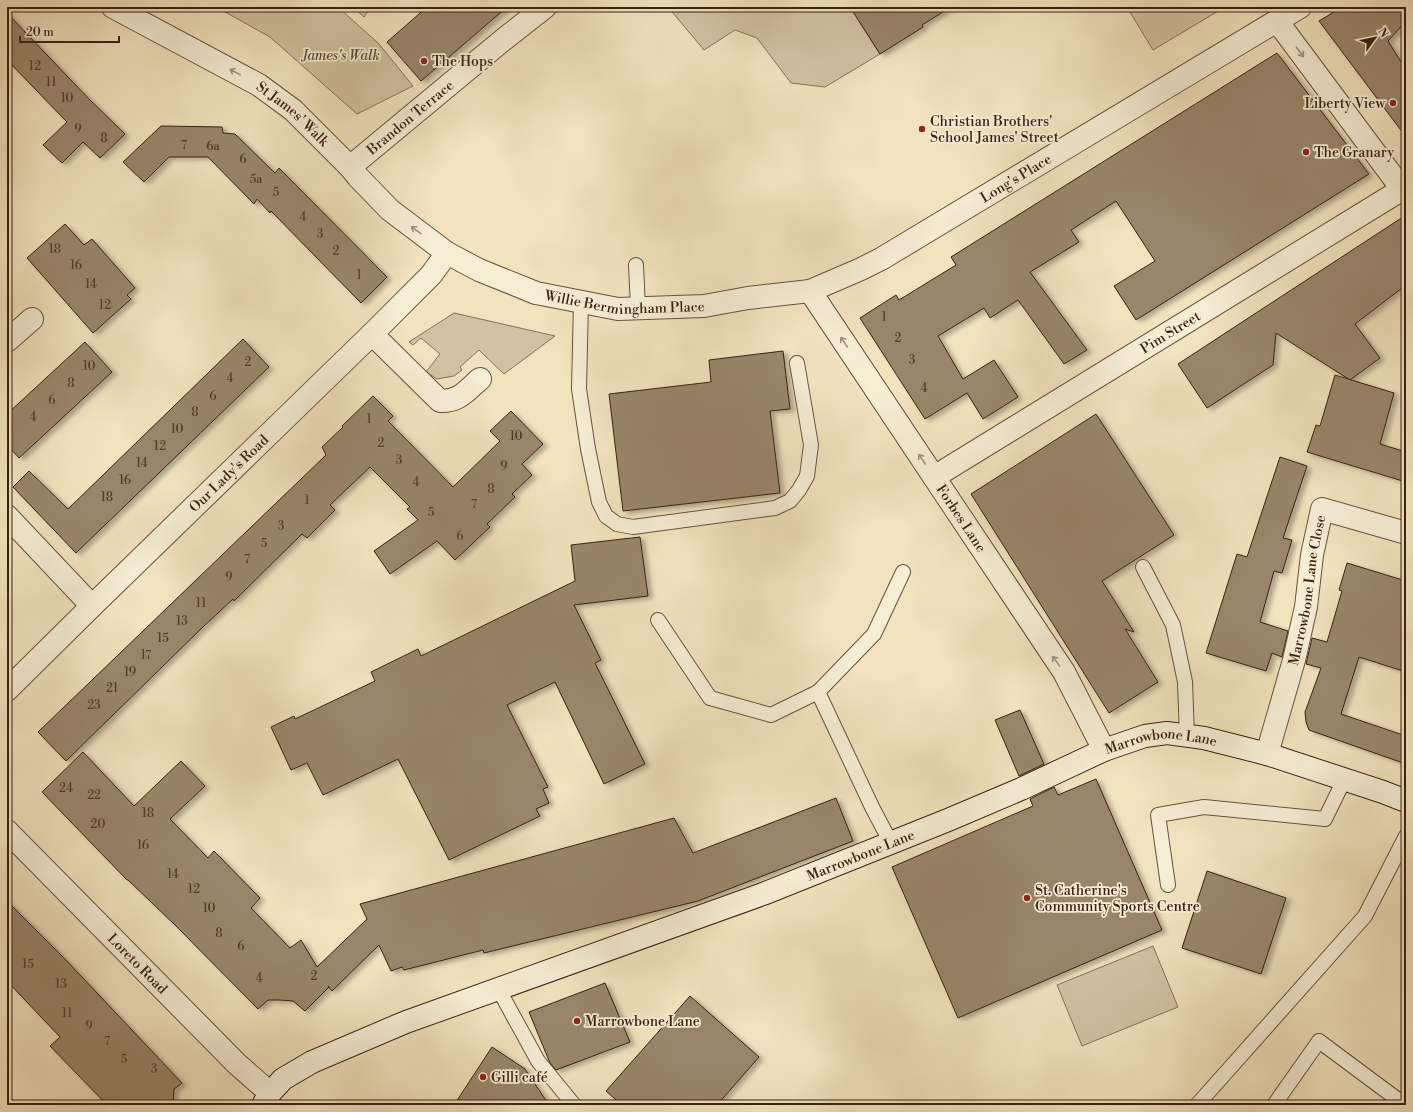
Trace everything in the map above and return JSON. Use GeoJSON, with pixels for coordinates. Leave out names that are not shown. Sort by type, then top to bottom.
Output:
{"type":"FeatureCollection","features":[{"type":"Feature","properties":{"kind":"street","name":"St James' Walk"},"geometry":{"type":"LineString","coordinates":[[113,7],[259,85],[292,110],[350,167],[390,210],[447,253]]}},
{"type":"Feature","properties":{"kind":"street","name":"Brandon Terrace"},"geometry":{"type":"LineString","coordinates":[[350,167],[545,7]]}},
{"type":"Feature","properties":{"kind":"street","name":"Long's Place"},"geometry":{"type":"LineString","coordinates":[[810,291],[862,269],[881,259],[1300,7]]}},
{"type":"Feature","properties":{"kind":"street"},"geometry":{"type":"LineString","coordinates":[[1277,21],[1405,190]]}},
{"type":"Feature","properties":{"kind":"street","name":"Pim Street"},"geometry":{"type":"LineString","coordinates":[[934,477],[1405,190]]}},
{"type":"Feature","properties":{"kind":"street","name":"Willie Bermingham Place"},"geometry":{"type":"LineString","coordinates":[[447,253],[479,270],[536,293],[618,309],[704,306],[748,298],[810,291]]}},
{"type":"Feature","properties":{"kind":"street","name":"Our Lady's Road"},"geometry":{"type":"LineString","coordinates":[[7,690],[372,334],[431,275],[447,253]]}},
{"type":"Feature","properties":{"kind":"street","name":"Forbes Lane"},"geometry":{"type":"LineString","coordinates":[[810,291],[1064,672],[1104,750]]}},
{"type":"Feature","properties":{"kind":"street"},"geometry":{"type":"LineString","coordinates":[[7,341],[32,318]]}},
{"type":"Feature","properties":{"kind":"street"},"geometry":{"type":"LineString","coordinates":[[372,334],[440,401],[449,401],[458,398],[480,379]]}},
{"type":"Feature","properties":{"kind":"street","name":"Marrowbone Lane Close"},"geometry":{"type":"LineString","coordinates":[[1267,754],[1294,660],[1306,607],[1312,555],[1322,509],[1406,533]]}},
{"type":"Feature","properties":{"kind":"street"},"geometry":{"type":"LineString","coordinates":[[7,516],[92,606]]}},
{"type":"Feature","properties":{"kind":"street","name":"Marrowbone Lane"},"geometry":{"type":"LineString","coordinates":[[267,1099],[283,1079],[312,1062],[406,1022],[499,990],[544,972],[763,894],[1021,789],[1104,750],[1145,736],[1167,733],[1204,738],[1267,754],[1406,801]]}},
{"type":"Feature","properties":{"kind":"street","name":"Loreto Road"},"geometry":{"type":"LineString","coordinates":[[7,831],[237,1064],[267,1099]]}},
{"type":"Feature","properties":{"kind":"lane"},"geometry":{"type":"LineString","coordinates":[[636,265],[638,308]]}},
{"type":"Feature","properties":{"kind":"lane"},"geometry":{"type":"LineString","coordinates":[[581,302],[579,389],[588,449],[599,502],[606,516],[617,524],[633,527],[649,525],[775,508],[790,501],[799,490],[807,476],[811,444],[797,363]]}},
{"type":"Feature","properties":{"kind":"lane"},"geometry":{"type":"LineString","coordinates":[[1143,567],[1173,625],[1185,682],[1187,736]]}},
{"type":"Feature","properties":{"kind":"lane"},"geometry":{"type":"LineString","coordinates":[[658,620],[710,698],[772,715],[818,692],[874,634],[903,572]]}},
{"type":"Feature","properties":{"kind":"lane"},"geometry":{"type":"LineString","coordinates":[[818,692],[872,807],[891,843]]}},
{"type":"Feature","properties":{"kind":"lane"},"geometry":{"type":"LineString","coordinates":[[1168,885],[1158,815],[1204,807],[1325,819],[1344,780]]}},
{"type":"Feature","properties":{"kind":"lane"},"geometry":{"type":"LineString","coordinates":[[1197,1105],[1365,916],[1406,836]]}},
{"type":"Feature","properties":{"kind":"lane"},"geometry":{"type":"LineString","coordinates":[[499,990],[538,1061],[574,1105]]}},
{"type":"Feature","properties":{"kind":"lane"},"geometry":{"type":"LineString","coordinates":[[1274,1105],[1319,1041],[1405,1105]]}},
{"type":"Feature","properties":{"kind":"green space","name":"James's Walk"},"geometry":{"type":"Polygon","coordinates":[[[216,7],[338,7],[379,44],[413,86],[357,114],[270,37],[216,7]]]}},
{"type":"Feature","properties":{"kind":"green space"},"geometry":{"type":"Polygon","coordinates":[[[353,7],[371,7],[364,17],[353,7]]]}},
{"type":"Feature","properties":{"kind":"green space"},"geometry":{"type":"Polygon","coordinates":[[[668,7],[850,7],[880,54],[825,87],[791,83],[757,38],[735,30],[704,50],[668,7]]]}},
{"type":"Feature","properties":{"kind":"green space"},"geometry":{"type":"Polygon","coordinates":[[[1127,7],[1225,7],[1153,50],[1127,7]]]}},
{"type":"Feature","properties":{"kind":"green space"},"geometry":{"type":"Polygon","coordinates":[[[454,313],[555,336],[504,374],[479,350],[460,367],[462,370],[454,376],[437,379],[426,372],[440,354],[421,338],[413,345],[409,342],[454,313]]]}},
{"type":"Feature","properties":{"kind":"green space"},"geometry":{"type":"Polygon","coordinates":[[[1153,946],[1178,1007],[1082,1046],[1057,985],[1153,946]]]}},
{"type":"Feature","properties":{"kind":"building","name":"The Hops"},"geometry":{"type":"Polygon","coordinates":[[[427,7],[507,7],[421,81],[387,42],[427,7]]]}},
{"type":"Feature","properties":{"kind":"building"},"geometry":{"type":"Polygon","coordinates":[[[850,7],[951,7],[922,25],[923,27],[880,54],[850,7]]]}},
{"type":"Feature","properties":{"kind":"building","name":"Liberty View"},"geometry":{"type":"Polygon","coordinates":[[[1342,7],[1406,7],[1406,21],[1388,41],[1406,70],[1406,137],[1319,21],[1342,7]]]}},
{"type":"Feature","properties":{"kind":"building"},"geometry":{"type":"Polygon","coordinates":[[[7,13],[89,99],[125,134],[100,158],[83,142],[62,163],[43,145],[67,122],[7,60],[7,13]]]}},
{"type":"Feature","properties":{"kind":"building"},"geometry":{"type":"Polygon","coordinates":[[[1277,53],[1369,174],[1136,320],[1114,286],[1155,261],[1116,201],[1071,230],[1079,242],[1030,272],[1087,350],[1064,364],[1018,300],[990,318],[984,308],[938,336],[963,379],[994,360],[1018,397],[983,419],[967,393],[925,419],[860,318],[896,295],[899,300],[956,265],[951,257],[1277,53]]]}},
{"type":"Feature","properties":{"kind":"building"},"geometry":{"type":"Polygon","coordinates":[[[161,126],[222,127],[223,133],[235,134],[275,173],[279,168],[387,277],[361,303],[271,211],[270,213],[257,199],[254,204],[208,157],[169,157],[144,182],[123,162],[161,126]]]}},
{"type":"Feature","properties":{"kind":"building"},"geometry":{"type":"Polygon","coordinates":[[[1406,215],[1406,285],[1355,324],[1380,358],[1350,380],[1276,333],[1273,365],[1207,408],[1178,364],[1406,215]]]}},
{"type":"Feature","properties":{"kind":"building"},"geometry":{"type":"Polygon","coordinates":[[[65,224],[84,245],[92,239],[135,288],[127,295],[131,299],[93,333],[27,258],[65,224]]]}},
{"type":"Feature","properties":{"kind":"building"},"geometry":{"type":"Polygon","coordinates":[[[243,339],[269,367],[76,553],[13,487],[29,471],[68,509],[243,339]]]}},
{"type":"Feature","properties":{"kind":"building"},"geometry":{"type":"Polygon","coordinates":[[[85,342],[112,372],[19,458],[7,445],[7,414],[85,342]]]}},
{"type":"Feature","properties":{"kind":"building"},"geometry":{"type":"Polygon","coordinates":[[[783,351],[790,409],[770,411],[780,493],[623,511],[609,394],[711,382],[709,360],[783,351]]]}},
{"type":"Feature","properties":{"kind":"building"},"geometry":{"type":"Polygon","coordinates":[[[1335,375],[1394,393],[1380,444],[1406,452],[1406,482],[1307,452],[1316,425],[1320,426],[1335,375]]]}},
{"type":"Feature","properties":{"kind":"building"},"geometry":{"type":"Polygon","coordinates":[[[373,396],[393,416],[388,421],[453,487],[500,441],[490,431],[511,411],[543,444],[522,464],[532,475],[512,494],[515,497],[487,524],[490,527],[455,560],[437,541],[390,574],[374,551],[418,520],[407,509],[410,507],[370,467],[330,505],[335,510],[307,538],[302,534],[234,601],[233,599],[205,625],[66,761],[38,732],[326,455],[322,447],[373,396]]]}},
{"type":"Feature","properties":{"kind":"building"},"geometry":{"type":"Polygon","coordinates":[[[1096,414],[1174,535],[1102,581],[1134,632],[1125,629],[1158,682],[1109,713],[971,494],[1096,414]]]}},
{"type":"Feature","properties":{"kind":"building"},"geometry":{"type":"Polygon","coordinates":[[[1280,457],[1307,466],[1283,538],[1292,540],[1282,573],[1274,571],[1260,622],[1288,631],[1282,657],[1272,653],[1266,671],[1206,653],[1237,554],[1247,557],[1280,457]]]}},
{"type":"Feature","properties":{"kind":"building"},"geometry":{"type":"Polygon","coordinates":[[[640,537],[648,596],[574,605],[601,660],[595,663],[645,764],[604,784],[555,682],[507,705],[548,787],[543,789],[549,803],[536,809],[540,816],[449,860],[398,759],[323,795],[307,763],[291,770],[271,727],[294,716],[295,719],[375,681],[371,672],[418,649],[421,656],[575,581],[571,545],[640,537]]]}},
{"type":"Feature","properties":{"kind":"building"},"geometry":{"type":"Polygon","coordinates":[[[1347,563],[1406,581],[1406,672],[1359,657],[1341,714],[1406,736],[1406,764],[1309,730],[1306,722],[1305,712],[1321,668],[1306,664],[1312,638],[1327,642],[1342,591],[1339,590],[1347,563]]]}},
{"type":"Feature","properties":{"kind":"building"},"geometry":{"type":"Polygon","coordinates":[[[1020,710],[1044,764],[1019,776],[995,720],[1020,710]]]}},
{"type":"Feature","properties":{"kind":"building"},"geometry":{"type":"Polygon","coordinates":[[[83,752],[134,806],[181,761],[205,786],[170,819],[208,858],[214,851],[260,898],[251,908],[290,948],[301,940],[317,967],[367,919],[360,904],[674,818],[693,853],[836,798],[853,841],[698,901],[484,953],[483,950],[404,970],[402,967],[391,971],[379,945],[332,991],[329,987],[305,1011],[293,1001],[280,1000],[268,1000],[258,1009],[175,925],[127,880],[42,792],[83,752]]]}},
{"type":"Feature","properties":{"kind":"building","name":"St. Catherine's Community Sports Centre"},"geometry":{"type":"Polygon","coordinates":[[[1096,779],[1162,930],[958,1018],[892,867],[1033,806],[1030,799],[1054,787],[1058,795],[1096,779]]]}},
{"type":"Feature","properties":{"kind":"building"},"geometry":{"type":"Polygon","coordinates":[[[1207,871],[1286,898],[1261,974],[1182,948],[1207,871]]]}},
{"type":"Feature","properties":{"kind":"building"},"geometry":{"type":"Polygon","coordinates":[[[7,901],[64,958],[182,1083],[174,1089],[173,1105],[107,1105],[50,1046],[60,1037],[7,981],[7,901]]]}},
{"type":"Feature","properties":{"kind":"building","name":"Marrowbone Lane"},"geometry":{"type":"Polygon","coordinates":[[[605,983],[630,1042],[556,1070],[550,1063],[529,1012],[605,983]]]}},
{"type":"Feature","properties":{"kind":"building"},"geometry":{"type":"Polygon","coordinates":[[[690,996],[759,1057],[717,1105],[622,1105],[606,1091],[690,996]]]}},
{"type":"Feature","properties":{"kind":"building"},"geometry":{"type":"Polygon","coordinates":[[[492,1047],[525,1069],[549,1105],[454,1105],[492,1047]]]}},
{"type":"Feature","properties":{"kind":"place","name":"The Hops"},"geometry":{"type":"Point","coordinates":[424,61]}},
{"type":"Feature","properties":{"kind":"place","name":"Liberty View"},"geometry":{"type":"Point","coordinates":[1393,103]}},
{"type":"Feature","properties":{"kind":"place","name":"Christian Brothers' School James' Street"},"geometry":{"type":"Point","coordinates":[922,129]}},
{"type":"Feature","properties":{"kind":"place","name":"The Granary"},"geometry":{"type":"Point","coordinates":[1306,152]}},
{"type":"Feature","properties":{"kind":"place","name":"St. Catherine's Community Sports Centre"},"geometry":{"type":"Point","coordinates":[1027,898]}},
{"type":"Feature","properties":{"kind":"place","name":"Marrowbone Lane"},"geometry":{"type":"Point","coordinates":[577,1021]}},
{"type":"Feature","properties":{"kind":"place","name":"Gilli café"},"geometry":{"type":"Point","coordinates":[483,1077]}}]}
